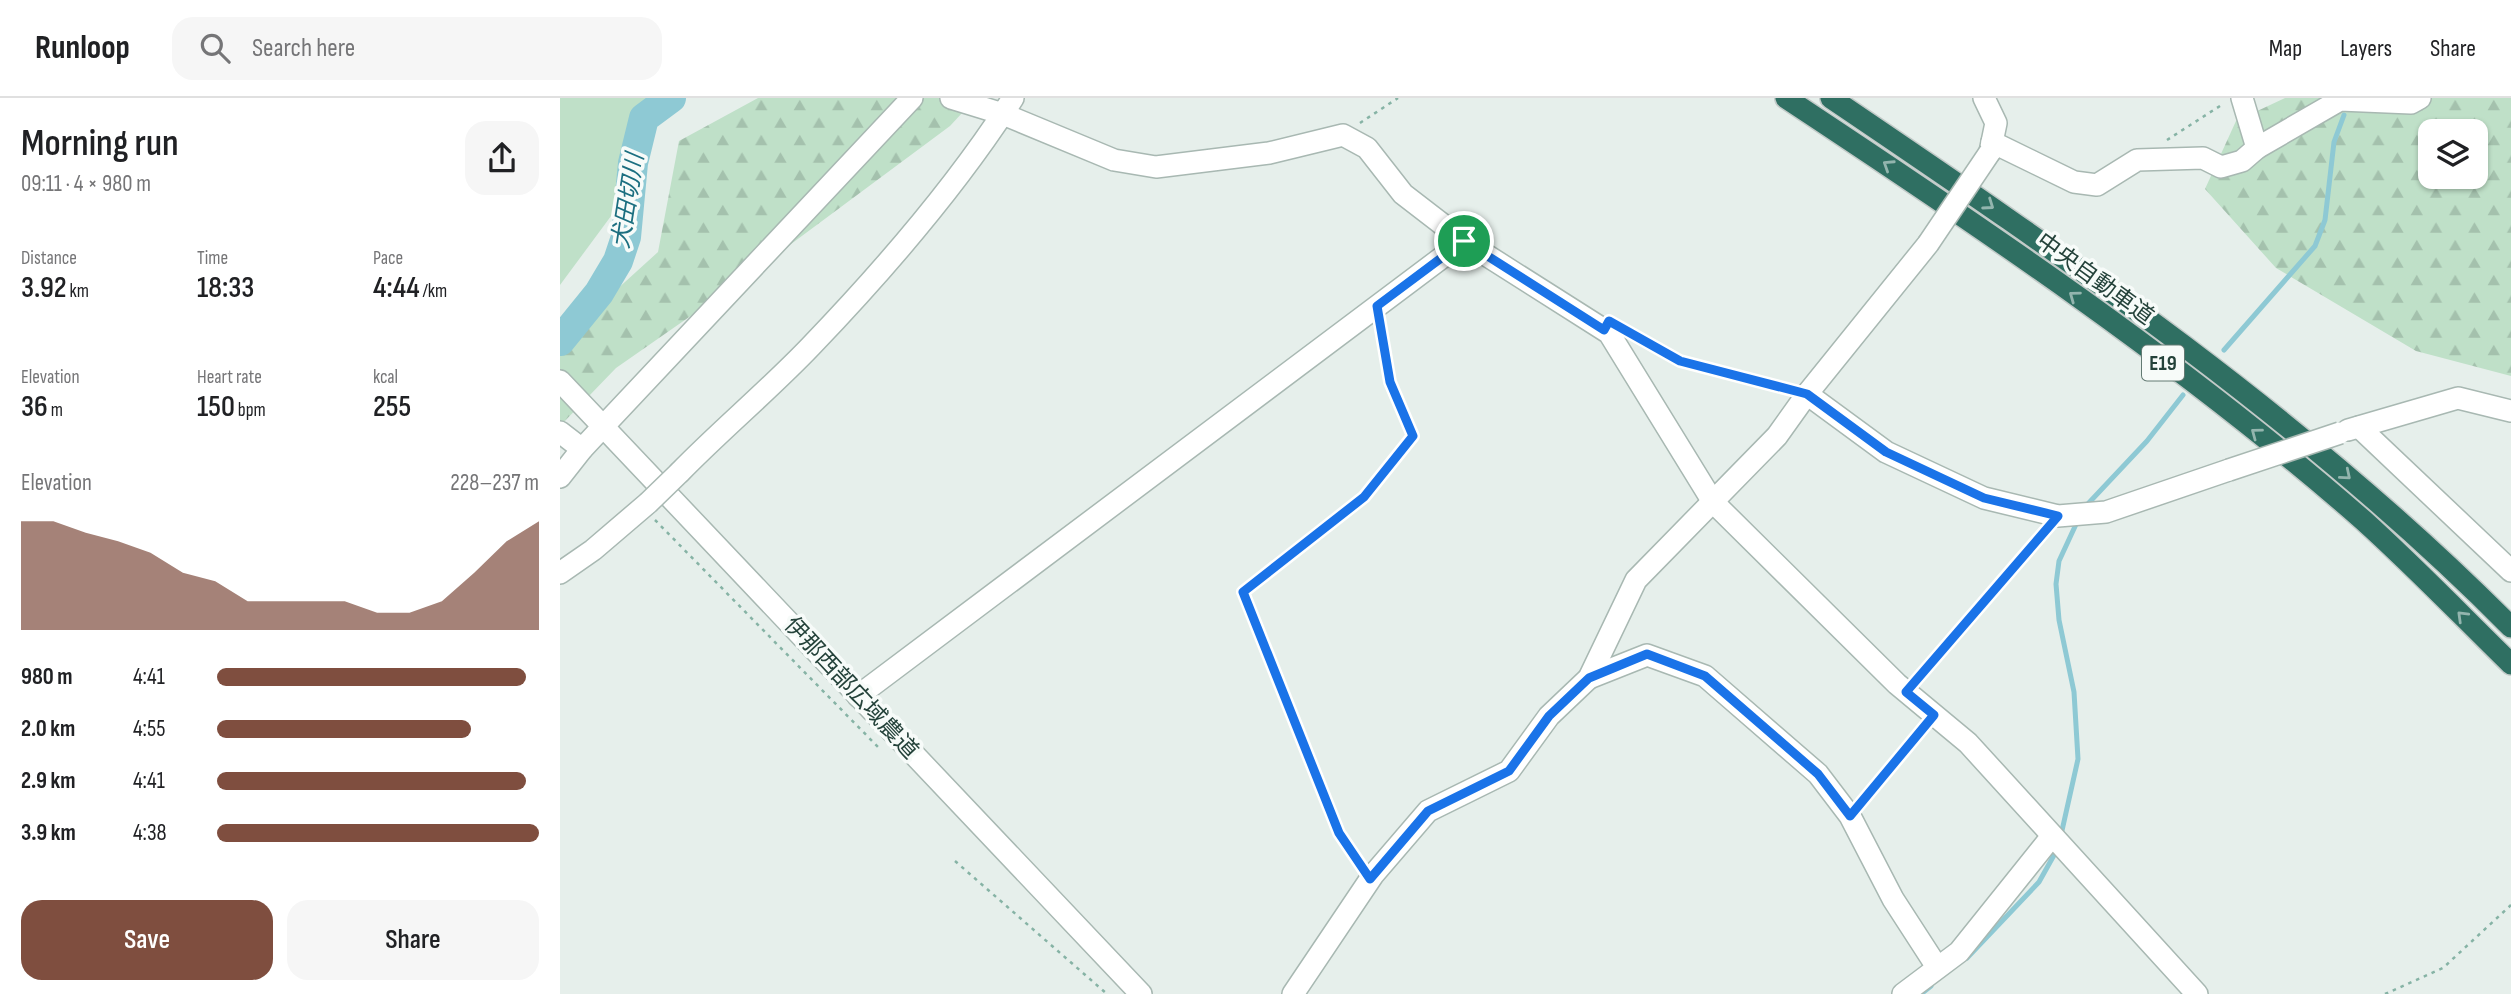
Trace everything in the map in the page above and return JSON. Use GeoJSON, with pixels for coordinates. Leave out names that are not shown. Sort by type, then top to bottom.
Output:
{"type":"FeatureCollection","features":[{"type":"Feature","properties":{"kind":"highway","name":"中央自動車道"},"geometry":{"type":"LineString","coordinates":[[1786,98],[2026,261],[2265,439],[2364,521],[2511,664]]}},
{"type":"Feature","properties":{"kind":"highway","name":"中央自動車道"},"geometry":{"type":"LineString","coordinates":[[1831,98],[2042,242],[2281,421],[2381,504],[2511,627]]}},
{"type":"Feature","properties":{"kind":"street"},"geometry":{"type":"LineString","coordinates":[[560,477],[582,449],[912,98]]}},
{"type":"Feature","properties":{"kind":"street"},"geometry":{"type":"LineString","coordinates":[[951,98],[1008,106],[1114,160],[1156,167],[1269,153],[1343,135],[1367,148],[1403,194],[1464,241],[1609,333],[1713,502],[1906,692],[1968,743],[2197,994]]}},
{"type":"Feature","properties":{"kind":"street"},"geometry":{"type":"LineString","coordinates":[[1293,994],[1370,879],[1428,811],[1509,771],[1549,716],[1589,678],[1636,580],[1777,436],[1807,394],[1928,244],[1991,147],[1996,123],[1984,98]]}},
{"type":"Feature","properties":{"kind":"street"},"geometry":{"type":"LineString","coordinates":[[1991,147],[2074,182],[2097,185],[2137,160],[2203,158],[2221,167],[2242,161],[2257,148],[2340,100],[2411,103],[2420,98]]}},
{"type":"Feature","properties":{"kind":"street"},"geometry":{"type":"LineString","coordinates":[[2236,99],[2257,148]]}},
{"type":"Feature","properties":{"kind":"street"},"geometry":{"type":"LineString","coordinates":[[560,573],[593,551],[645,505],[810,348],[887,263],[951,185],[1008,106]]}},
{"type":"Feature","properties":{"kind":"street"},"geometry":{"type":"LineString","coordinates":[[858,696],[1464,241]]}},
{"type":"Feature","properties":{"kind":"street","name":"伊那西部広域農道"},"geometry":{"type":"LineString","coordinates":[[560,382],[1141,994]]}},
{"type":"Feature","properties":{"kind":"street"},"geometry":{"type":"LineString","coordinates":[[1807,394],[1886,452],[1984,498],[2058,516],[2106,512],[2349,430],[2458,398],[2511,411]]}},
{"type":"Feature","properties":{"kind":"street"},"geometry":{"type":"LineString","coordinates":[[2349,430],[2511,571]]}},
{"type":"Feature","properties":{"kind":"street"},"geometry":{"type":"LineString","coordinates":[[560,432],[582,449]]}},
{"type":"Feature","properties":{"kind":"street"},"geometry":{"type":"LineString","coordinates":[[1589,678],[1647,654],[1705,676],[1818,774],[1850,816],[1893,900],[1937,967]]}},
{"type":"Feature","properties":{"kind":"street"},"geometry":{"type":"LineString","coordinates":[[1903,994],[1959,952],[2052,836]]}},
{"type":"Feature","properties":{"kind":"path"},"geometry":{"type":"LineString","coordinates":[[1343,135],[1398,98]]}},
{"type":"Feature","properties":{"kind":"path"},"geometry":{"type":"LineString","coordinates":[[2137,160],[2236,99]]}},
{"type":"Feature","properties":{"kind":"path"},"geometry":{"type":"LineString","coordinates":[[1370,879],[1339,833],[1243,592],[1364,497],[1413,436],[1390,382],[1377,306]]}},
{"type":"Feature","properties":{"kind":"path"},"geometry":{"type":"LineString","coordinates":[[1632,334],[1680,361],[1807,394]]}},
{"type":"Feature","properties":{"kind":"path"},"geometry":{"type":"LineString","coordinates":[[645,505],[883,752]]}},
{"type":"Feature","properties":{"kind":"path"},"geometry":{"type":"LineString","coordinates":[[1906,692],[2058,516]]}},
{"type":"Feature","properties":{"kind":"path"},"geometry":{"type":"LineString","coordinates":[[1850,816],[1934,715]]}},
{"type":"Feature","properties":{"kind":"path"},"geometry":{"type":"LineString","coordinates":[[955,861],[1107,994]]}},
{"type":"Feature","properties":{"kind":"path"},"geometry":{"type":"LineString","coordinates":[[2385,994],[2443,968],[2511,905]]}},
{"type":"Feature","properties":{"kind":"green space"},"geometry":{"type":"Polygon","coordinates":[[[560,98],[650,98],[631,117],[614,212],[560,285],[560,98]]]}},
{"type":"Feature","properties":{"kind":"green space"},"geometry":{"type":"Polygon","coordinates":[[[758,98],[976,98],[950,126],[748,276],[616,368],[560,426],[560,341],[658,252],[679,141],[758,98]]]}},
{"type":"Feature","properties":{"kind":"green space"},"geometry":{"type":"Polygon","coordinates":[[[2285,98],[2511,98],[2511,376],[2416,351],[2276,268],[2205,189],[2236,121],[2285,98]]]}},
{"type":"Feature","properties":{"kind":"waterway","name":"犬田切川"},"geometry":{"type":"LineString","coordinates":[[560,341],[599,293],[618,261],[626,237],[633,163],[644,118],[671,98]]}},
{"type":"Feature","properties":{"kind":"waterway"},"geometry":{"type":"LineString","coordinates":[[2224,350],[2315,246],[2325,220],[2334,142],[2344,115]]}},
{"type":"Feature","properties":{"kind":"waterway"},"geometry":{"type":"LineString","coordinates":[[2084,508],[2147,441],[2183,395]]}},
{"type":"Feature","properties":{"kind":"waterway"},"geometry":{"type":"LineString","coordinates":[[2061,835],[2078,759],[2074,692],[2059,620],[2056,584],[2059,561],[2078,520]]}},
{"type":"Feature","properties":{"kind":"waterway"},"geometry":{"type":"LineString","coordinates":[[1967,958],[2039,882],[2058,848]]}},
{"type":"Feature","properties":{"kind":"waterway"},"geometry":{"type":"LineString","coordinates":[[1921,994],[1931,986]]}},
{"type":"Feature","properties":{"kind":"route"},"geometry":{"type":"LineString","coordinates":[[1464,241],[1604,330],[1609,321],[1680,361],[1807,394],[1886,452],[1984,498],[2022,510],[2058,516],[1906,692],[1934,715],[1850,816],[1818,774],[1705,676],[1647,654],[1589,678],[1549,716],[1509,771],[1428,811],[1370,879],[1339,833],[1243,592],[1364,497],[1413,436],[1390,382],[1377,306],[1464,241]]}}]}
